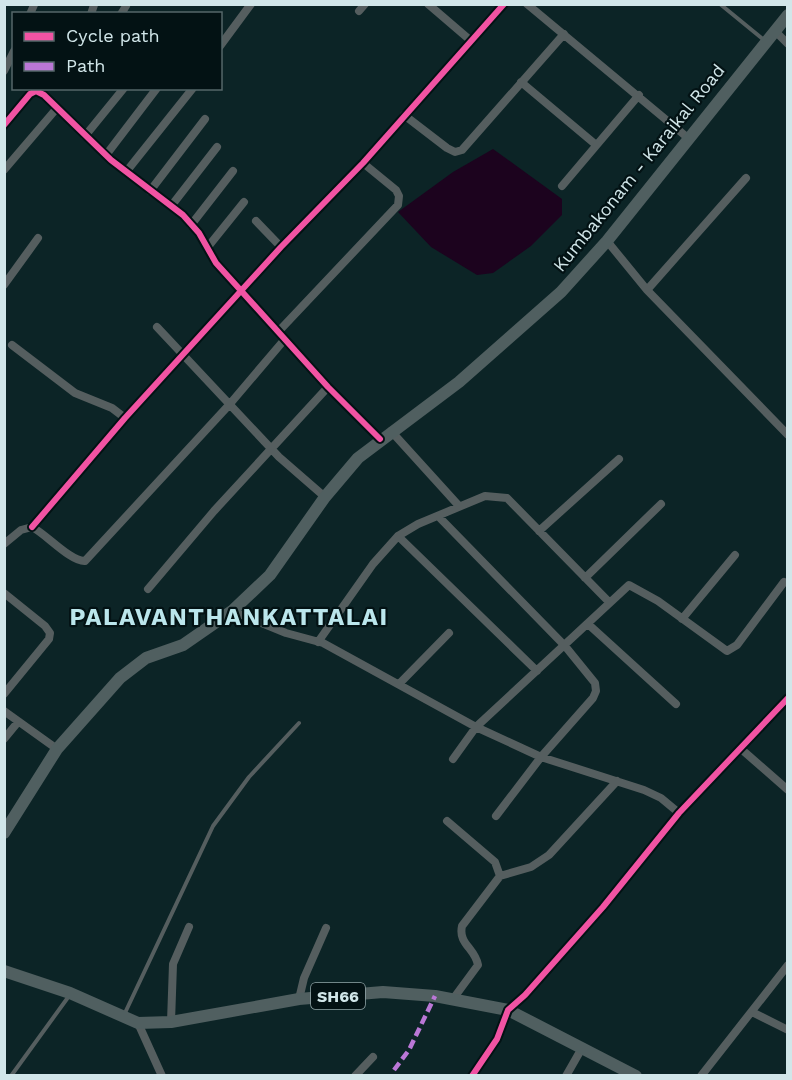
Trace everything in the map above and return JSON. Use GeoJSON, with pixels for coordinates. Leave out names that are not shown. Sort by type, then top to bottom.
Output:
{"type":"FeatureCollection","features":[{"type":"Feature","properties":{"kind":"main road","name":"Kumbakonam - Karaikal Road"},"geometry":{"type":"LineString","coordinates":[[4,833],[57,749],[120,678],[146,658],[183,645],[232,611],[270,575],[325,497],[358,458],[380,439],[459,382],[561,292],[607,241],[687,138],[788,15]]}},
{"type":"Feature","properties":{"kind":"main road","name":"SH66"},"geometry":{"type":"LineString","coordinates":[[4,971],[70,993],[122,1019],[138,1023],[171,1022],[299,999],[383,992],[453,999],[508,1010],[636,1076]]}},
{"type":"Feature","properties":{"kind":"main road","name":"SH66"},"geometry":{"type":"LineString","coordinates":[[4,981],[34,980]]}},
{"type":"Feature","properties":{"kind":"street"},"geometry":{"type":"LineString","coordinates":[[222,43],[251,4]]}},
{"type":"Feature","properties":{"kind":"street"},"geometry":{"type":"LineString","coordinates":[[428,4],[470,40]]}},
{"type":"Feature","properties":{"kind":"street"},"geometry":{"type":"LineString","coordinates":[[4,544],[21,530],[32,527],[125,418],[281,247],[363,163],[504,4]]}},
{"type":"Feature","properties":{"kind":"street"},"geometry":{"type":"LineString","coordinates":[[527,4],[639,95],[687,138]]}},
{"type":"Feature","properties":{"kind":"street"},"geometry":{"type":"LineString","coordinates":[[776,31],[788,44]]}},
{"type":"Feature","properties":{"kind":"street"},"geometry":{"type":"LineString","coordinates":[[404,115],[447,148],[454,152],[462,150],[564,34]]}},
{"type":"Feature","properties":{"kind":"street"},"geometry":{"type":"LineString","coordinates":[[4,71],[12,57]]}},
{"type":"Feature","properties":{"kind":"street"},"geometry":{"type":"LineString","coordinates":[[521,82],[595,144]]}},
{"type":"Feature","properties":{"kind":"street"},"geometry":{"type":"LineString","coordinates":[[86,136],[122,90]]}},
{"type":"Feature","properties":{"kind":"street"},"geometry":{"type":"LineString","coordinates":[[106,155],[155,90]]}},
{"type":"Feature","properties":{"kind":"street"},"geometry":{"type":"LineString","coordinates":[[126,172],[192,90]]}},
{"type":"Feature","properties":{"kind":"street"},"geometry":{"type":"LineString","coordinates":[[4,125],[30,94],[36,91],[57,108],[126,172],[172,205],[191,225],[216,263],[328,387],[380,439]]}},
{"type":"Feature","properties":{"kind":"street"},"geometry":{"type":"LineString","coordinates":[[562,186],[595,144],[639,95]]}},
{"type":"Feature","properties":{"kind":"street"},"geometry":{"type":"LineString","coordinates":[[4,170],[57,108]]}},
{"type":"Feature","properties":{"kind":"street"},"geometry":{"type":"LineString","coordinates":[[150,191],[205,119]]}},
{"type":"Feature","properties":{"kind":"street"},"geometry":{"type":"LineString","coordinates":[[172,205],[217,147]]}},
{"type":"Feature","properties":{"kind":"street"},"geometry":{"type":"LineString","coordinates":[[32,527],[71,557],[85,561],[229,405],[282,336],[398,205],[399,196],[396,190],[363,163]]}},
{"type":"Feature","properties":{"kind":"street"},"geometry":{"type":"LineString","coordinates":[[191,225],[233,171]]}},
{"type":"Feature","properties":{"kind":"street"},"geometry":{"type":"LineString","coordinates":[[647,291],[746,178]]}},
{"type":"Feature","properties":{"kind":"street"},"geometry":{"type":"LineString","coordinates":[[207,248],[244,202]]}},
{"type":"Feature","properties":{"kind":"street"},"geometry":{"type":"LineString","coordinates":[[256,221],[281,247]]}},
{"type":"Feature","properties":{"kind":"street"},"geometry":{"type":"LineString","coordinates":[[4,285],[38,238]]}},
{"type":"Feature","properties":{"kind":"street"},"geometry":{"type":"LineString","coordinates":[[607,241],[647,291],[788,435]]}},
{"type":"Feature","properties":{"kind":"street"},"geometry":{"type":"LineString","coordinates":[[157,327],[270,449],[325,497]]}},
{"type":"Feature","properties":{"kind":"street"},"geometry":{"type":"LineString","coordinates":[[12,345],[75,393],[111,408],[125,418]]}},
{"type":"Feature","properties":{"kind":"street"},"geometry":{"type":"LineString","coordinates":[[148,589],[270,449],[328,387]]}},
{"type":"Feature","properties":{"kind":"street"},"geometry":{"type":"LineString","coordinates":[[391,431],[459,506]]}},
{"type":"Feature","properties":{"kind":"street"},"geometry":{"type":"LineString","coordinates":[[539,531],[619,459]]}},
{"type":"Feature","properties":{"kind":"street"},"geometry":{"type":"LineString","coordinates":[[318,642],[373,564],[399,536],[484,496],[507,498],[609,602]]}},
{"type":"Feature","properties":{"kind":"street"},"geometry":{"type":"LineString","coordinates":[[585,578],[661,504]]}},
{"type":"Feature","properties":{"kind":"street"},"geometry":{"type":"LineString","coordinates":[[438,517],[565,646],[595,683],[596,691],[540,757],[496,816]]}},
{"type":"Feature","properties":{"kind":"street"},"geometry":{"type":"LineString","coordinates":[[399,536],[537,671]]}},
{"type":"Feature","properties":{"kind":"street"},"geometry":{"type":"LineString","coordinates":[[682,619],[735,555]]}},
{"type":"Feature","properties":{"kind":"street"},"geometry":{"type":"LineString","coordinates":[[453,759],[476,727],[629,585],[634,585],[722,648],[732,649],[784,582]]}},
{"type":"Feature","properties":{"kind":"street"},"geometry":{"type":"LineString","coordinates":[[4,593],[45,626],[50,633],[49,639],[4,694]]}},
{"type":"Feature","properties":{"kind":"street"},"geometry":{"type":"LineString","coordinates":[[232,611],[286,633],[318,642],[476,727],[540,757],[653,794],[679,813]]}},
{"type":"Feature","properties":{"kind":"street"},"geometry":{"type":"LineString","coordinates":[[588,624],[676,704]]}},
{"type":"Feature","properties":{"kind":"street"},"geometry":{"type":"LineString","coordinates":[[399,684],[449,633]]}},
{"type":"Feature","properties":{"kind":"street"},"geometry":{"type":"LineString","coordinates":[[472,1076],[497,1039],[508,1010],[525,995],[603,907],[679,813],[788,698]]}},
{"type":"Feature","properties":{"kind":"street"},"geometry":{"type":"LineString","coordinates":[[4,711],[57,749]]}},
{"type":"Feature","properties":{"kind":"street"},"geometry":{"type":"LineString","coordinates":[[4,739],[18,722]]}},
{"type":"Feature","properties":{"kind":"street"},"geometry":{"type":"LineString","coordinates":[[740,748],[788,790]]}},
{"type":"Feature","properties":{"kind":"street"},"geometry":{"type":"LineString","coordinates":[[453,999],[478,965],[476,956],[463,942],[462,926],[500,876],[531,867],[549,855],[617,781]]}},
{"type":"Feature","properties":{"kind":"street"},"geometry":{"type":"LineString","coordinates":[[447,820],[495,862],[500,876]]}},
{"type":"Feature","properties":{"kind":"street"},"geometry":{"type":"LineString","coordinates":[[171,1022],[173,964],[189,927]]}},
{"type":"Feature","properties":{"kind":"street"},"geometry":{"type":"LineString","coordinates":[[299,999],[304,978],[326,928]]}},
{"type":"Feature","properties":{"kind":"street"},"geometry":{"type":"LineString","coordinates":[[701,1076],[788,965]]}},
{"type":"Feature","properties":{"kind":"street"},"geometry":{"type":"LineString","coordinates":[[752,1012],[788,1030]]}},
{"type":"Feature","properties":{"kind":"street"},"geometry":{"type":"LineString","coordinates":[[138,1023],[162,1076]]}},
{"type":"Feature","properties":{"kind":"street"},"geometry":{"type":"LineString","coordinates":[[566,1076],[582,1048]]}},
{"type":"Feature","properties":{"kind":"street"},"geometry":{"type":"LineString","coordinates":[[355,1076],[372,1057]]}},
{"type":"Feature","properties":{"kind":"lane"},"geometry":{"type":"LineString","coordinates":[[720,4],[766,42]]}},
{"type":"Feature","properties":{"kind":"lane"},"geometry":{"type":"LineString","coordinates":[[122,1019],[213,826],[249,777],[298,723]]}},
{"type":"Feature","properties":{"kind":"lane"},"geometry":{"type":"LineString","coordinates":[[11,1076],[70,993]]}},
{"type":"Feature","properties":{"kind":"shaded area"},"geometry":{"type":"Polygon","coordinates":[[[493,149],[562,199],[562,215],[531,246],[493,273],[477,275],[431,247],[398,212],[453,172],[493,149]]]}},
{"type":"Feature","properties":{"kind":"marked path"},"geometry":{"type":"LineString","coordinates":[[394,1070],[409,1050],[435,996]]}},
{"type":"Feature","properties":{"kind":"cycle path"},"geometry":{"type":"LineString","coordinates":[[32,527],[125,418],[281,247],[363,163],[504,4]]}},
{"type":"Feature","properties":{"kind":"cycle path"},"geometry":{"type":"LineString","coordinates":[[4,125],[30,94],[36,91],[44,95],[111,160],[183,215],[199,233],[216,263],[328,387],[380,439]]}},
{"type":"Feature","properties":{"kind":"cycle path"},"geometry":{"type":"LineString","coordinates":[[472,1076],[497,1039],[508,1010],[525,995],[603,907],[679,813],[788,698]]}},
{"type":"Feature","properties":{"kind":"district","name":"PALAVANTHANKATTALAI"},"geometry":{"type":"Point","coordinates":[229,617]}}]}
